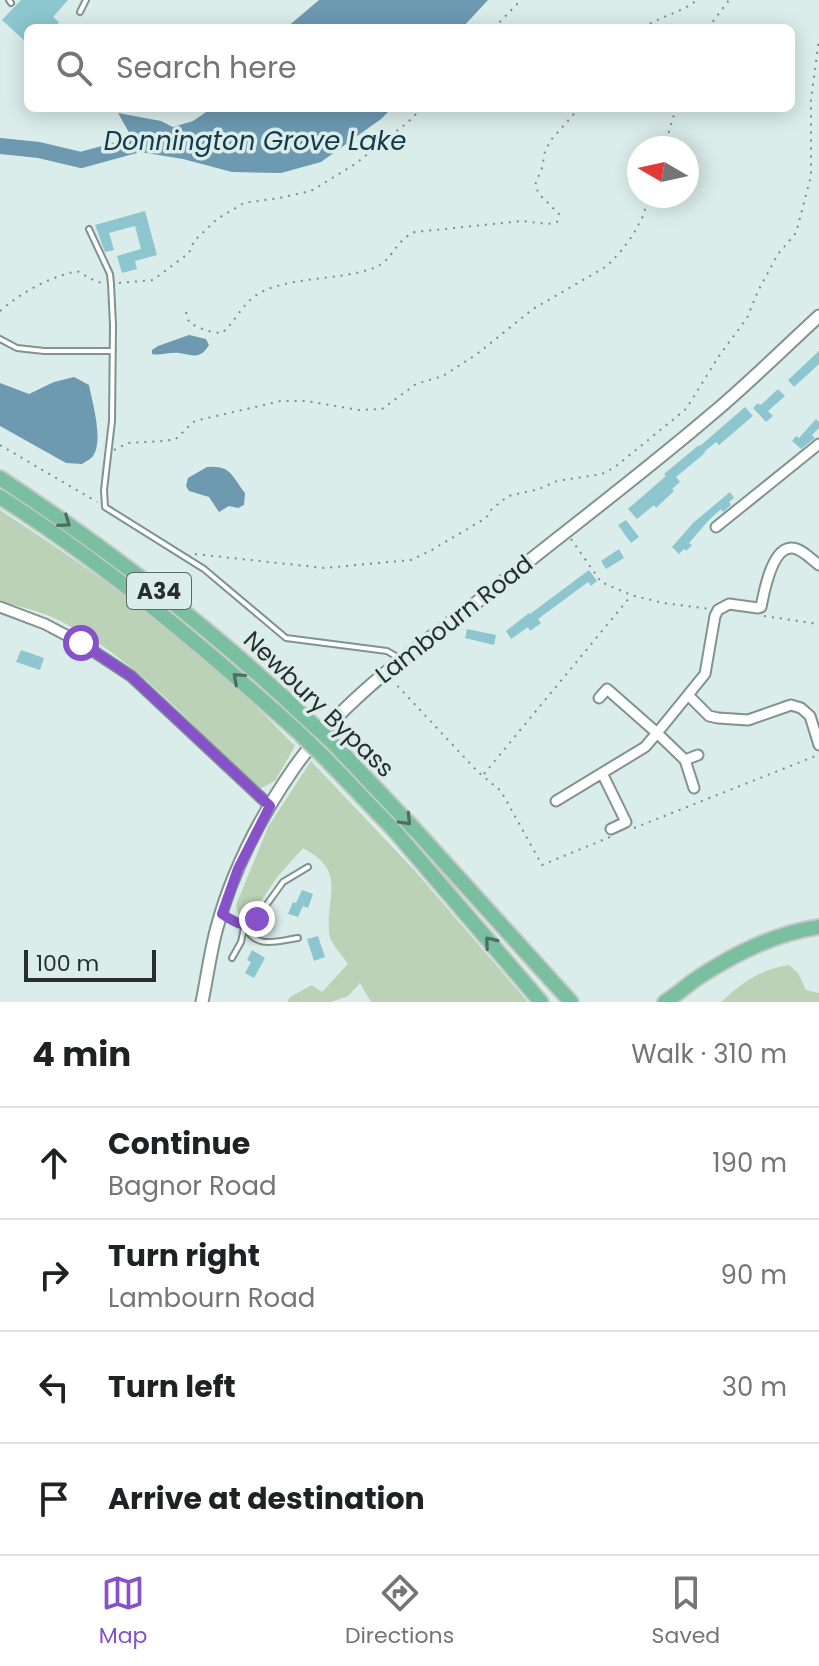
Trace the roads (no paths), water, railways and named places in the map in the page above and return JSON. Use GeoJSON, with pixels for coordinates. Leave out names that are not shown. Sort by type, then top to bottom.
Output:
{"type":"FeatureCollection","features":[{"type":"Feature","properties":{"kind":"highway","name":"Newbury Bypass"},"geometry":{"type":"LineString","coordinates":[[0,478],[142,578],[225,645],[307,719],[418,833],[571,1002]]}},
{"type":"Feature","properties":{"kind":"highway","name":"Newbury Bypass"},"geometry":{"type":"LineString","coordinates":[[0,497],[67,542],[160,612],[296,730],[394,830],[541,1002]]}},
{"type":"Feature","properties":{"kind":"highway"},"geometry":{"type":"LineString","coordinates":[[665,1002],[698,978],[760,943],[819,927]]}},
{"type":"Feature","properties":{"kind":"highway"},"geometry":{"type":"LineString","coordinates":[[533,961],[584,1002]]}},
{"type":"Feature","properties":{"kind":"highway"},"geometry":{"type":"LineString","coordinates":[[681,1002],[710,972]]}},
{"type":"Feature","properties":{"kind":"street","name":"Lambourn Road"},"geometry":{"type":"LineString","coordinates":[[202,998],[216,930],[238,869],[270,806],[296,765],[336,717],[360,693],[711,415],[819,316]]}},
{"type":"Feature","properties":{"kind":"street"},"geometry":{"type":"LineString","coordinates":[[716,527],[819,444]]}},
{"type":"Feature","properties":{"kind":"street"},"geometry":{"type":"LineString","coordinates":[[556,801],[645,747],[705,674],[718,610],[729,604],[761,607],[771,568],[783,551],[790,547],[797,548],[819,565]]}},
{"type":"Feature","properties":{"kind":"street"},"geometry":{"type":"LineString","coordinates":[[0,607],[45,624],[131,676],[270,806]]}},
{"type":"Feature","properties":{"kind":"street"},"geometry":{"type":"LineString","coordinates":[[599,698],[610,685],[685,760],[694,788]]}},
{"type":"Feature","properties":{"kind":"street"},"geometry":{"type":"LineString","coordinates":[[688,695],[709,716],[718,718],[748,720],[791,705],[801,708],[810,716],[819,745]]}},
{"type":"Feature","properties":{"kind":"street"},"geometry":{"type":"LineString","coordinates":[[685,760],[698,755]]}},
{"type":"Feature","properties":{"kind":"street"},"geometry":{"type":"LineString","coordinates":[[602,773],[627,826]]}},
{"type":"Feature","properties":{"kind":"street"},"geometry":{"type":"LineString","coordinates":[[612,832],[627,826],[636,817]]}},
{"type":"Feature","properties":{"kind":"lane"},"geometry":{"type":"LineString","coordinates":[[80,12],[86,0]]}},
{"type":"Feature","properties":{"kind":"lane"},"geometry":{"type":"LineString","coordinates":[[89,229],[110,274],[111,284],[112,421],[105,507],[204,569],[286,638],[387,651],[401,660]]}},
{"type":"Feature","properties":{"kind":"lane"},"geometry":{"type":"LineString","coordinates":[[0,339],[17,348],[44,351],[113,351]]}},
{"type":"Feature","properties":{"kind":"lane"},"geometry":{"type":"LineString","coordinates":[[245,926],[252,925],[283,882],[308,867]]}},
{"type":"Feature","properties":{"kind":"lane"},"geometry":{"type":"LineString","coordinates":[[222,914],[245,926],[253,939],[262,943],[298,938]]}},
{"type":"Feature","properties":{"kind":"lane"},"geometry":{"type":"LineString","coordinates":[[232,958],[245,926]]}},
{"type":"Feature","properties":{"kind":"water"},"geometry":{"type":"Polygon","coordinates":[[[319,0],[488,0],[466,24],[291,24],[319,0]]]}},
{"type":"Feature","properties":{"kind":"water","name":"Donnington Grove Lake"},"geometry":{"type":"Polygon","coordinates":[[[206,112],[388,112],[321,162],[281,173],[232,172],[140,152],[118,113],[161,121],[173,127],[193,121],[206,112]]]}},
{"type":"Feature","properties":{"kind":"water"},"geometry":{"type":"Polygon","coordinates":[[[189,335],[206,339],[209,345],[196,355],[152,354],[158,346],[189,335]]]}},
{"type":"Feature","properties":{"kind":"water"},"geometry":{"type":"Polygon","coordinates":[[[74,377],[89,385],[97,431],[93,456],[82,464],[66,463],[0,426],[0,383],[29,394],[74,377]]]}},
{"type":"Feature","properties":{"kind":"water"},"geometry":{"type":"Polygon","coordinates":[[[207,467],[222,468],[230,473],[245,493],[244,505],[238,508],[229,506],[219,512],[209,497],[189,491],[186,486],[188,478],[207,467]]]}},
{"type":"Feature","properties":{"kind":"waterway"},"geometry":{"type":"LineString","coordinates":[[0,146],[39,150],[81,160],[154,140]]}}]}
